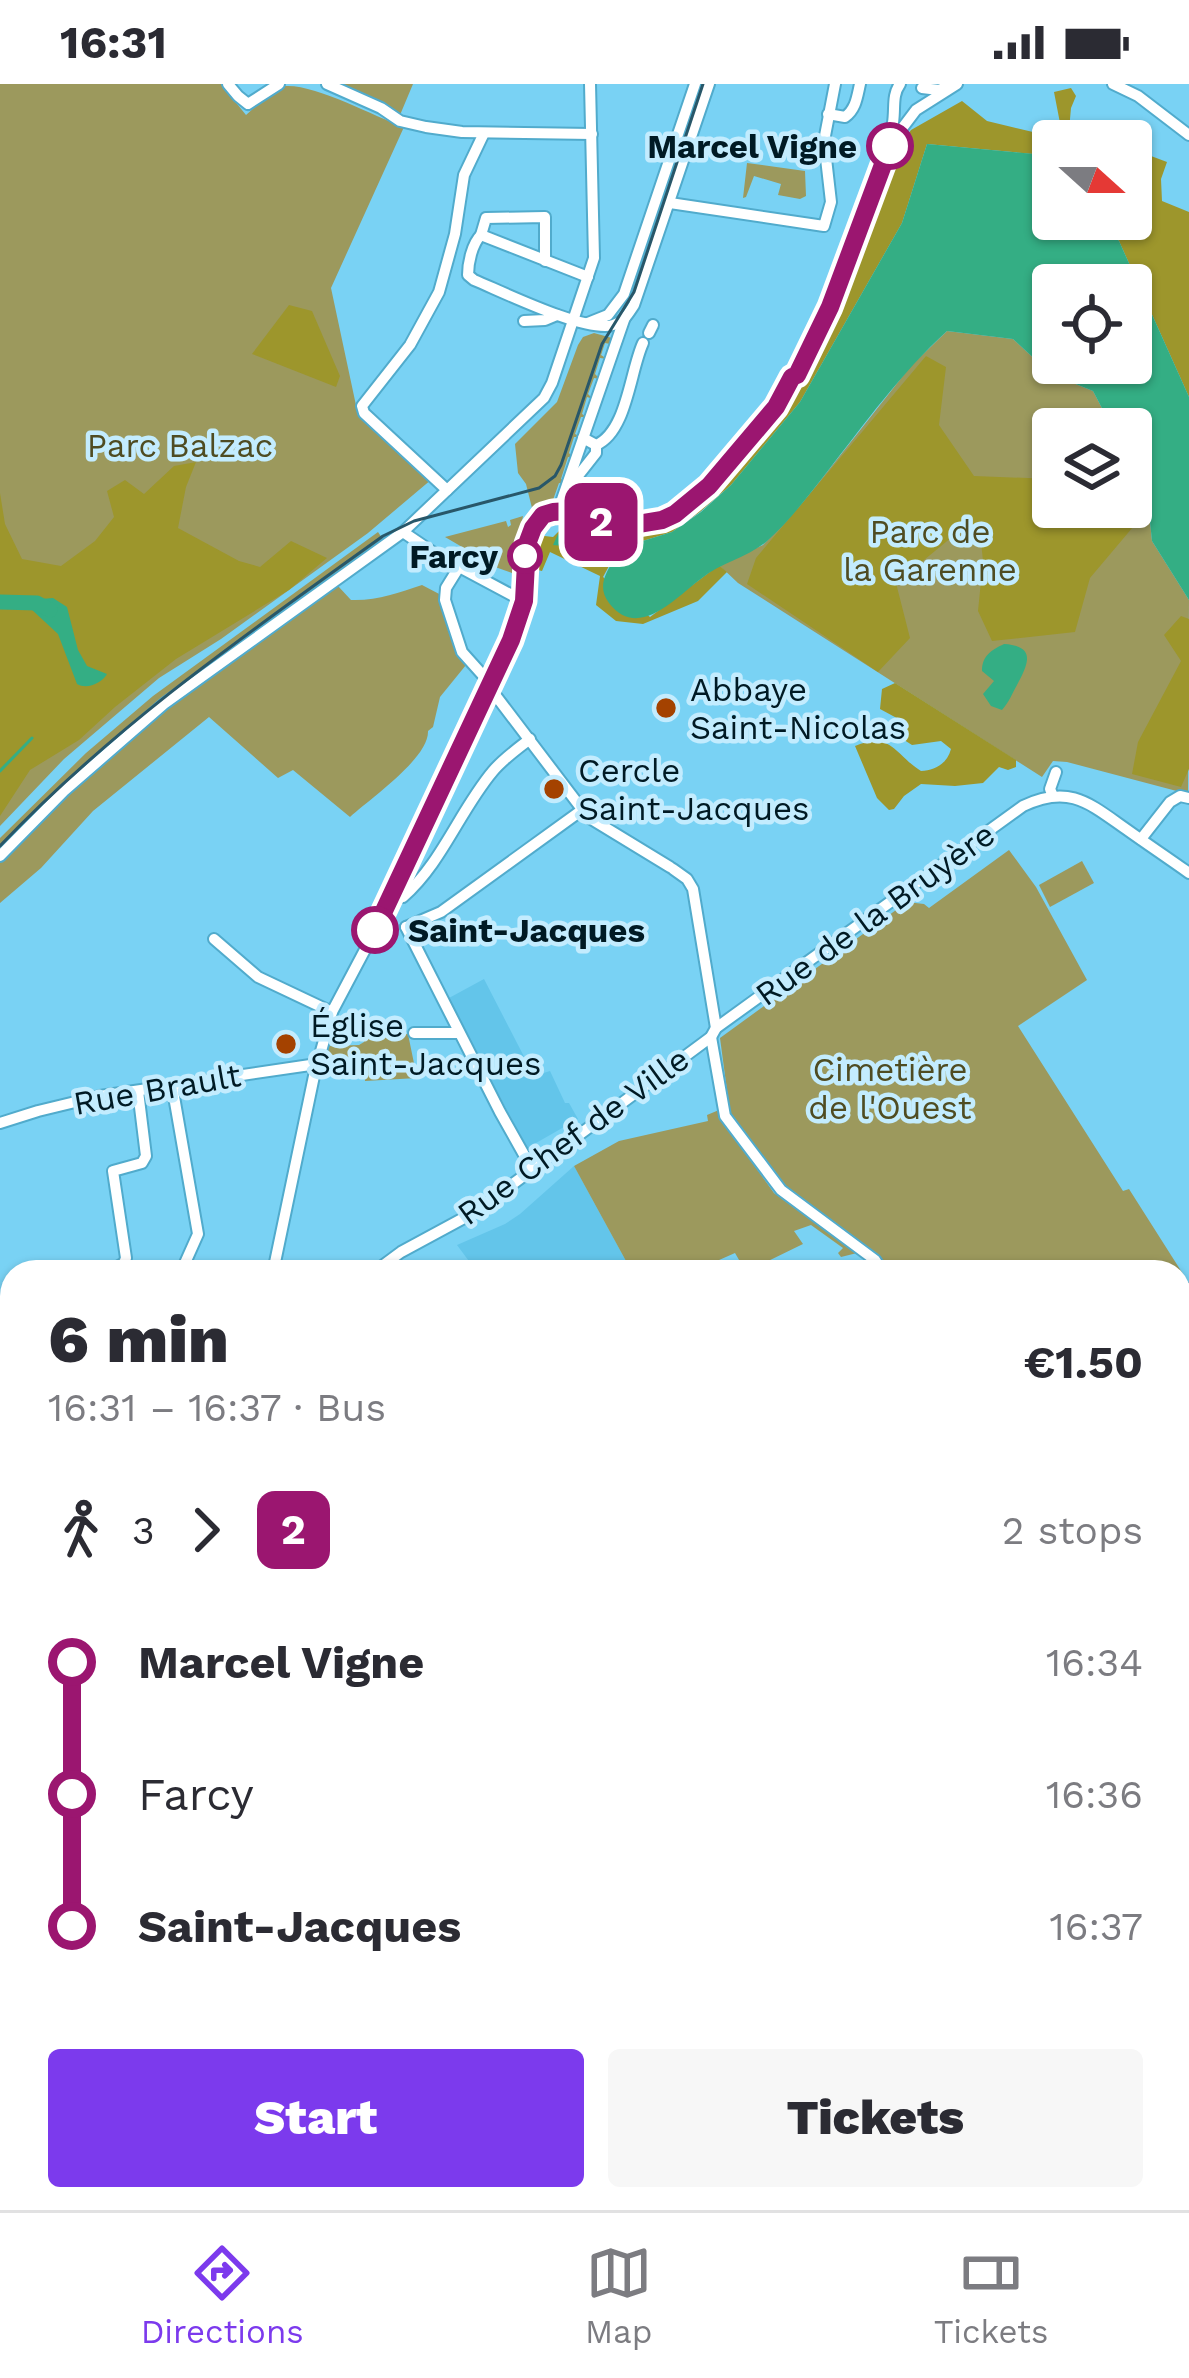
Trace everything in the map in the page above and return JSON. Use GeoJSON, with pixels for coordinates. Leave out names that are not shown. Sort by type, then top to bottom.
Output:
{"type":"FeatureCollection","features":[{"type":"Feature","properties":{"kind":"street"},"geometry":{"type":"LineString","coordinates":[[228,84],[248,104],[279,84]]}},
{"type":"Feature","properties":{"kind":"street"},"geometry":{"type":"LineString","coordinates":[[327,84],[400,121],[444,130],[592,134]]}},
{"type":"Feature","properties":{"kind":"street"},"geometry":{"type":"LineString","coordinates":[[0,856],[80,776],[154,712],[403,532],[544,398],[596,244],[590,84]]}},
{"type":"Feature","properties":{"kind":"street"},"geometry":{"type":"LineString","coordinates":[[524,321],[608,315],[624,294],[695,84]]}},
{"type":"Feature","properties":{"kind":"street"},"geometry":{"type":"LineString","coordinates":[[558,511],[616,332],[634,305],[709,84]]}},
{"type":"Feature","properties":{"kind":"street"},"geometry":{"type":"LineString","coordinates":[[670,202],[824,226],[831,202],[824,142],[835,84]]}},
{"type":"Feature","properties":{"kind":"street"},"geometry":{"type":"LineString","coordinates":[[828,114],[850,114],[860,84]]}},
{"type":"Feature","properties":{"kind":"street"},"geometry":{"type":"LineString","coordinates":[[857,232],[872,174],[893,128],[894,92],[900,84]]}},
{"type":"Feature","properties":{"kind":"street"},"geometry":{"type":"LineString","coordinates":[[896,104],[905,111],[918,109],[956,84]]}},
{"type":"Feature","properties":{"kind":"street"},"geometry":{"type":"LineString","coordinates":[[276,1260],[332,1012],[384,914],[511,640],[524,601],[529,538],[539,519],[558,511],[606,524],[645,525],[675,514],[723,472],[797,375],[830,307],[890,146],[924,100],[920,86],[939,90],[956,84]]}},
{"type":"Feature","properties":{"kind":"street"},"geometry":{"type":"LineString","coordinates":[[1113,84],[1138,96],[1189,135]]}},
{"type":"Feature","properties":{"kind":"street"},"geometry":{"type":"LineString","coordinates":[[447,490],[364,413],[364,404],[399,361],[439,292],[464,175],[484,133]]}},
{"type":"Feature","properties":{"kind":"street"},"geometry":{"type":"LineString","coordinates":[[545,261],[545,218],[486,218],[468,275],[536,309],[616,332]]}},
{"type":"Feature","properties":{"kind":"street"},"geometry":{"type":"LineString","coordinates":[[481,235],[588,277]]}},
{"type":"Feature","properties":{"kind":"street"},"geometry":{"type":"LineString","coordinates":[[596,445],[604,442],[619,419],[646,338]]}},
{"type":"Feature","properties":{"kind":"street"},"geometry":{"type":"LineString","coordinates":[[584,438],[596,445]]}},
{"type":"Feature","properties":{"kind":"street"},"geometry":{"type":"LineString","coordinates":[[566,492],[596,453],[596,445]]}},
{"type":"Feature","properties":{"kind":"street"},"geometry":{"type":"LineString","coordinates":[[403,532],[524,601]]}},
{"type":"Feature","properties":{"kind":"street"},"geometry":{"type":"LineString","coordinates":[[459,567],[446,588],[445,600],[461,652],[582,810],[687,879],[693,889],[725,1116],[781,1190],[875,1260]]}},
{"type":"Feature","properties":{"kind":"street"},"geometry":{"type":"LineString","coordinates":[[394,893],[403,896],[411,890],[494,769],[530,739]]}},
{"type":"Feature","properties":{"kind":"street"},"geometry":{"type":"LineString","coordinates":[[1055,772],[1049,796],[1073,796],[1088,803],[1189,873]]}},
{"type":"Feature","properties":{"kind":"street","name":"Rue de la Bruyère"},"geometry":{"type":"LineString","coordinates":[[713,1032],[1023,806],[1049,796]]}},
{"type":"Feature","properties":{"kind":"street"},"geometry":{"type":"LineString","coordinates":[[1141,839],[1170,802],[1180,796],[1189,798]]}},
{"type":"Feature","properties":{"kind":"street"},"geometry":{"type":"LineString","coordinates":[[406,927],[441,912],[582,810]]}},
{"type":"Feature","properties":{"kind":"street"},"geometry":{"type":"LineString","coordinates":[[384,914],[406,927],[532,1169]]}},
{"type":"Feature","properties":{"kind":"street"},"geometry":{"type":"LineString","coordinates":[[214,939],[258,976],[332,1012]]}},
{"type":"Feature","properties":{"kind":"street","name":"Rue Chef de Ville"},"geometry":{"type":"LineString","coordinates":[[391,1260],[476,1211],[713,1032]]}},
{"type":"Feature","properties":{"kind":"street"},"geometry":{"type":"LineString","coordinates":[[414,1033],[459,1033]]}},
{"type":"Feature","properties":{"kind":"street","name":"Rue Brault"},"geometry":{"type":"LineString","coordinates":[[0,1123],[54,1106],[138,1090],[317,1064]]}},
{"type":"Feature","properties":{"kind":"street"},"geometry":{"type":"LineString","coordinates":[[172,1085],[198,1234],[186,1260]]}},
{"type":"Feature","properties":{"kind":"street"},"geometry":{"type":"LineString","coordinates":[[125,1260],[113,1171],[142,1163],[147,1153],[138,1090]]}},
{"type":"Feature","properties":{"kind":"shaded area"},"geometry":{"type":"Polygon","coordinates":[[[927,144],[1032,154],[1032,240],[1119,241],[1129,264],[1032,264],[1032,356],[1013,339],[947,331],[899,381],[783,526],[766,542],[709,573],[656,612],[632,618],[609,603],[603,587],[613,561],[610,554],[590,547],[587,553],[553,545],[566,529],[611,544],[633,544],[672,532],[731,485],[800,402],[902,223],[927,144]]]}},
{"type":"Feature","properties":{"kind":"shaded area"},"geometry":{"type":"Polygon","coordinates":[[[1152,315],[1189,397],[1189,600],[1152,541],[1152,408],[1102,408],[1093,391],[1076,384],[1152,384],[1152,315]]]}},
{"type":"Feature","properties":{"kind":"shaded area"},"geometry":{"type":"Polygon","coordinates":[[[53,598],[67,607],[87,666],[107,674],[98,683],[77,684],[58,634],[30,608],[41,599],[53,598]]]}},
{"type":"Feature","properties":{"kind":"shaded area"},"geometry":{"type":"Polygon","coordinates":[[[1004,644],[1022,648],[1027,657],[1002,710],[991,706],[983,694],[994,681],[982,671],[988,654],[1004,644]]]}},
{"type":"Feature","properties":{"kind":"shaded area"},"geometry":{"type":"Polygon","coordinates":[[[484,979],[534,1076],[550,1071],[578,1119],[536,1143],[538,1148],[532,1153],[449,998],[484,979]]]}},
{"type":"Feature","properties":{"kind":"shaded area"},"geometry":{"type":"Polygon","coordinates":[[[574,1166],[625,1260],[468,1260],[457,1245],[520,1214],[574,1166]]]}},
{"type":"Feature","properties":{"kind":"green space","name":"Parc Balzac"},"geometry":{"type":"Polygon","coordinates":[[[0,84],[221,84],[246,115],[279,89],[298,87],[404,127],[331,288],[357,410],[432,479],[368,533],[159,678],[64,759],[0,826],[0,84]]]}},
{"type":"Feature","properties":{"kind":"green space"},"geometry":{"type":"Polygon","coordinates":[[[339,84],[413,84],[400,115],[339,84]]]}},
{"type":"Feature","properties":{"kind":"green space"},"geometry":{"type":"Polygon","coordinates":[[[1071,88],[1076,96],[1070,120],[1059,120],[1054,92],[1071,88]]]}},
{"type":"Feature","properties":{"kind":"green space"},"geometry":{"type":"Polygon","coordinates":[[[962,101],[987,121],[1032,132],[1032,154],[927,144],[902,223],[800,402],[731,485],[672,532],[620,546],[603,577],[650,617],[719,565],[727,572],[698,601],[643,624],[616,621],[596,605],[600,576],[550,552],[542,571],[508,563],[520,533],[553,537],[567,523],[637,535],[677,523],[700,508],[795,397],[902,142],[911,130],[962,101]]]}},
{"type":"Feature","properties":{"kind":"green space"},"geometry":{"type":"Polygon","coordinates":[[[1152,156],[1167,162],[1161,179],[1162,201],[1189,212],[1189,397],[1152,315],[1152,264],[1129,264],[1119,241],[1152,240],[1152,156]]]}},
{"type":"Feature","properties":{"kind":"green space"},"geometry":{"type":"Polygon","coordinates":[[[747,163],[805,171],[806,196],[778,195],[781,184],[754,176],[743,198],[747,163]]]}},
{"type":"Feature","properties":{"kind":"green space"},"geometry":{"type":"Polygon","coordinates":[[[289,305],[312,311],[340,376],[336,387],[252,354],[289,305]]]}},
{"type":"Feature","properties":{"kind":"green space","name":"Parc de la Garenne"},"geometry":{"type":"Polygon","coordinates":[[[947,331],[1013,339],[1032,356],[1032,384],[1076,384],[1093,391],[1102,408],[1032,408],[1032,528],[1151,528],[1152,541],[1189,600],[1188,794],[1067,762],[1053,761],[1042,777],[738,583],[719,565],[763,545],[801,505],[910,367],[947,331]]]}},
{"type":"Feature","properties":{"kind":"green space"},"geometry":{"type":"Polygon","coordinates":[[[594,333],[612,338],[601,355],[607,359],[600,358],[595,374],[600,379],[594,378],[588,394],[593,399],[587,397],[582,414],[587,417],[581,417],[575,434],[581,437],[574,437],[569,453],[573,458],[568,457],[561,479],[565,484],[559,483],[553,500],[532,508],[518,473],[515,444],[557,402],[578,345],[594,333]]]}},
{"type":"Feature","properties":{"kind":"green space"},"geometry":{"type":"Polygon","coordinates":[[[926,356],[946,367],[939,425],[974,476],[1032,478],[1032,528],[1132,528],[1090,578],[1075,632],[992,641],[978,611],[983,561],[980,532],[963,528],[896,583],[910,638],[878,672],[747,584],[756,558],[926,356]]]}},
{"type":"Feature","properties":{"kind":"green space"},"geometry":{"type":"Polygon","coordinates":[[[196,462],[178,528],[239,561],[260,567],[291,541],[327,558],[289,590],[176,659],[79,740],[30,770],[0,816],[0,493],[5,524],[22,559],[61,566],[95,541],[114,517],[107,491],[125,480],[144,494],[174,466],[196,462]]]}},
{"type":"Feature","properties":{"kind":"green space"},"geometry":{"type":"Polygon","coordinates":[[[523,516],[512,573],[445,537],[506,521],[508,527],[510,520],[523,516]]]}},
{"type":"Feature","properties":{"kind":"green space"},"geometry":{"type":"Polygon","coordinates":[[[378,532],[384,541],[152,707],[0,849],[0,838],[86,753],[153,696],[378,532]]]}},
{"type":"Feature","properties":{"kind":"green space"},"geometry":{"type":"Polygon","coordinates":[[[422,585],[443,596],[453,641],[466,665],[440,697],[433,727],[419,753],[350,817],[293,770],[278,778],[209,717],[93,811],[41,868],[0,903],[0,861],[63,796],[151,721],[338,586],[351,600],[361,600],[422,585]]]}},
{"type":"Feature","properties":{"kind":"green space"},"geometry":{"type":"Polygon","coordinates":[[[1181,616],[1189,619],[1189,769],[1181,787],[1132,774],[1138,742],[1181,661],[1164,635],[1181,616]]]}},
{"type":"Feature","properties":{"kind":"green space"},"geometry":{"type":"Polygon","coordinates":[[[895,683],[1016,760],[1016,767],[999,767],[983,783],[921,784],[889,810],[877,798],[855,746],[885,743],[921,771],[940,765],[951,749],[941,741],[912,745],[901,738],[906,723],[880,709],[882,689],[895,683]]]}},
{"type":"Feature","properties":{"kind":"green space","name":"Cimetière de l'Ouest"},"geometry":{"type":"Polygon","coordinates":[[[1009,850],[1036,887],[1087,980],[1018,1026],[1123,1191],[1129,1189],[1174,1260],[882,1260],[786,1186],[730,1113],[720,1038],[907,902],[929,908],[1009,850]]]}},
{"type":"Feature","properties":{"kind":"green space"},"geometry":{"type":"Polygon","coordinates":[[[1082,861],[1094,883],[1050,907],[1039,885],[1082,861]]]}},
{"type":"Feature","properties":{"kind":"green space"},"geometry":{"type":"Polygon","coordinates":[[[408,1034],[417,1078],[365,1081],[364,1058],[326,1055],[329,1046],[359,1045],[364,1036],[408,1034]]]}},
{"type":"Feature","properties":{"kind":"green space"},"geometry":{"type":"Polygon","coordinates":[[[719,1110],[774,1193],[857,1253],[841,1257],[838,1253],[843,1248],[811,1225],[794,1231],[803,1244],[770,1260],[739,1260],[735,1253],[719,1260],[625,1260],[574,1166],[619,1141],[708,1121],[707,1115],[719,1110]]]}},
{"type":"Feature","properties":{"kind":"waterway"},"geometry":{"type":"LineString","coordinates":[[0,602],[37,603],[50,610]]}},
{"type":"Feature","properties":{"kind":"waterway"},"geometry":{"type":"LineString","coordinates":[[0,771],[32,738]]}},
{"type":"Feature","properties":{"kind":"tram line"},"geometry":{"type":"LineString","coordinates":[[0,846],[136,720],[383,536],[414,521],[539,488],[555,476],[602,344],[634,292],[703,84]]}},
{"type":"Feature","properties":{"kind":"bus line","name":"2"},"geometry":{"type":"LineString","coordinates":[[375,930],[511,640],[524,601],[527,544],[536,524],[543,515],[558,511],[606,524],[645,525],[675,514],[723,472],[797,375],[830,307],[890,146]]}},
{"type":"Feature","properties":{"kind":"place","name":"Marcel Vigne"},"geometry":{"type":"Point","coordinates":[890,146]}},
{"type":"Feature","properties":{"kind":"place","name":"Farcy"},"geometry":{"type":"Point","coordinates":[525,556]}},
{"type":"Feature","properties":{"kind":"place","name":"Abbaye Saint-Nicolas"},"geometry":{"type":"Point","coordinates":[666,708]}},
{"type":"Feature","properties":{"kind":"place","name":"Cercle Saint-Jacques"},"geometry":{"type":"Point","coordinates":[554,789]}},
{"type":"Feature","properties":{"kind":"place","name":"Saint-Jacques"},"geometry":{"type":"Point","coordinates":[375,930]}},
{"type":"Feature","properties":{"kind":"place","name":"Église Saint-Jacques"},"geometry":{"type":"Point","coordinates":[286,1044]}}]}
